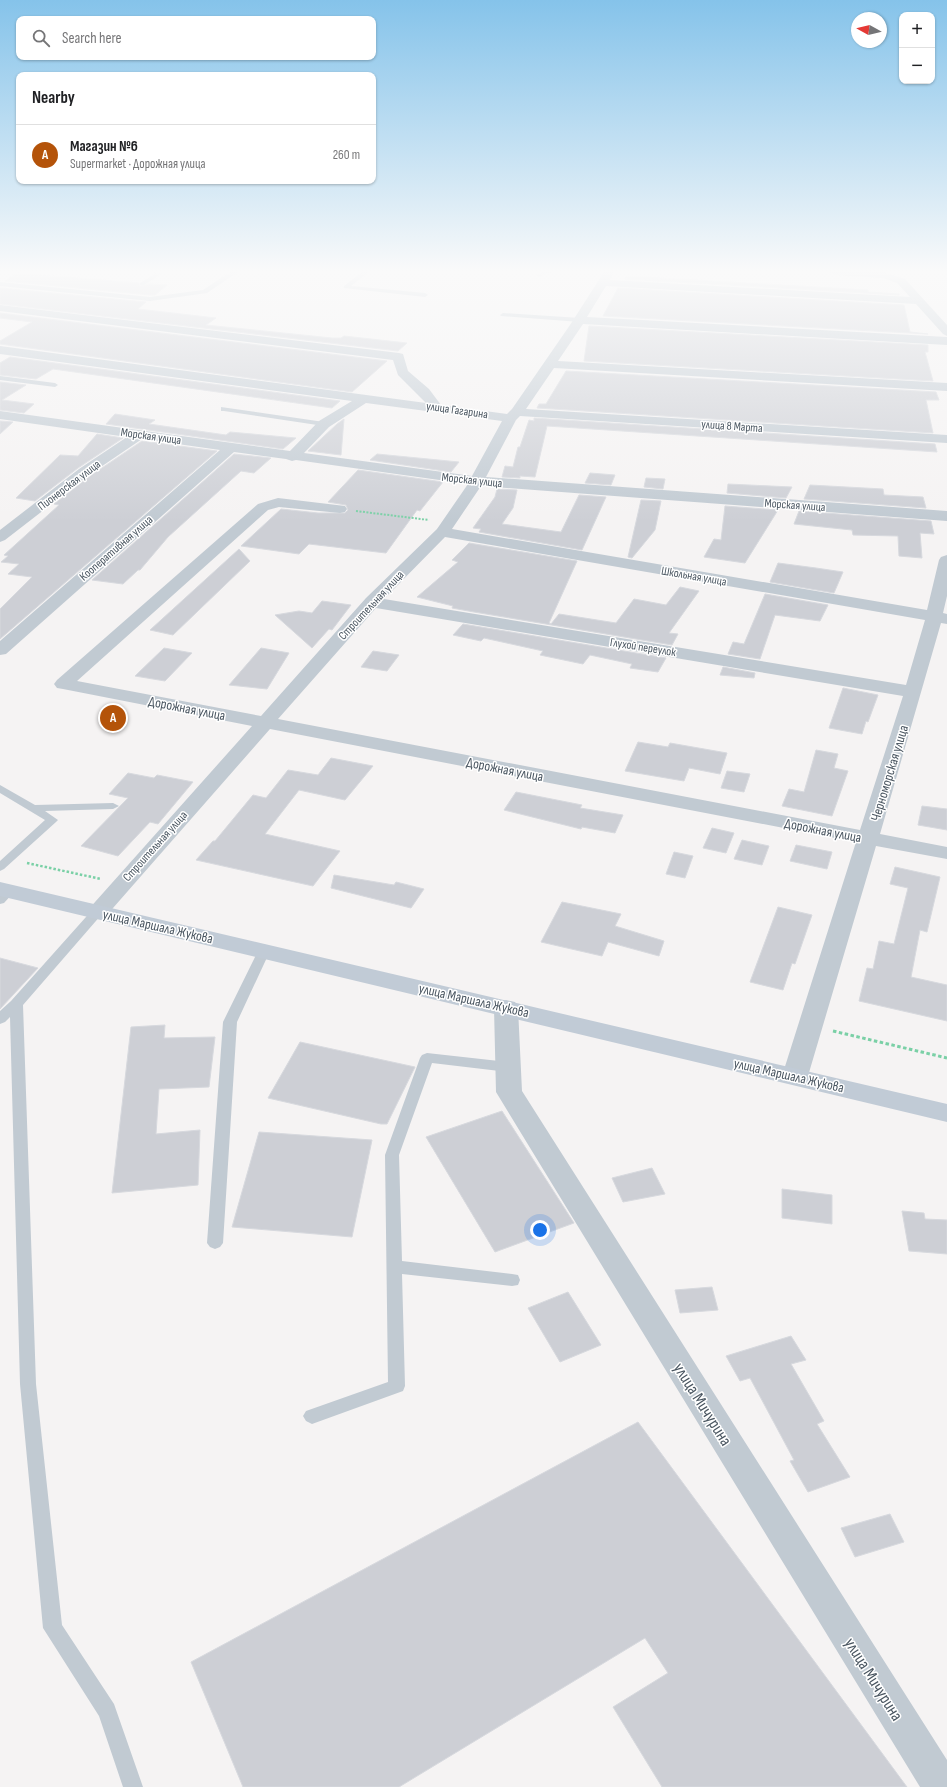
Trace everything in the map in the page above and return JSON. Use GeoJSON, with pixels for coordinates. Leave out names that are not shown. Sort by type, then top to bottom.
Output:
{"type":"FeatureCollection","features":[{"type":"Feature","properties":{"kind":"main road","name":"улица Маршала Жукова"},"geometry":{"type":"LineString","coordinates":[[3,893],[98,911],[947,1113]]}},
{"type":"Feature","properties":{"kind":"street","name":"улица Гагарина"},"geometry":{"type":"LineString","coordinates":[[41,355],[437,408],[514,415]]}},
{"type":"Feature","properties":{"kind":"street"},"geometry":{"type":"LineString","coordinates":[[386,355],[399,357],[402,372],[424,392],[437,408]]}},
{"type":"Feature","properties":{"kind":"street","name":"Строительная улица"},"geometry":{"type":"LineString","coordinates":[[98,911],[372,602],[446,527],[477,481],[514,415],[557,355]]}},
{"type":"Feature","properties":{"kind":"street"},"geometry":{"type":"LineString","coordinates":[[551,364],[947,388]]}},
{"type":"Feature","properties":{"kind":"street"},"geometry":{"type":"LineString","coordinates":[[292,457],[324,424],[365,398]]}},
{"type":"Feature","properties":{"kind":"street","name":"Морская улица"},"geometry":{"type":"LineString","coordinates":[[0,415],[231,447],[292,457],[477,481],[947,516]]}},
{"type":"Feature","properties":{"kind":"street","name":"улица 8 Марта"},"geometry":{"type":"LineString","coordinates":[[514,415],[947,439]]}},
{"type":"Feature","properties":{"kind":"street","name":"Пионерская улица"},"geometry":{"type":"LineString","coordinates":[[0,537],[84,472],[138,435]]}},
{"type":"Feature","properties":{"kind":"street","name":"Кооперативная улица"},"geometry":{"type":"LineString","coordinates":[[0,650],[231,447]]}},
{"type":"Feature","properties":{"kind":"street","name":"Дорожная улица"},"geometry":{"type":"LineString","coordinates":[[340,509],[278,502],[263,507],[63,684],[947,853]]}},
{"type":"Feature","properties":{"kind":"street","name":"Школьная улица"},"geometry":{"type":"LineString","coordinates":[[446,527],[940,618]]}},
{"type":"Feature","properties":{"kind":"street","name":"Черноморская улица"},"geometry":{"type":"LineString","coordinates":[[795,1076],[913,692],[940,618],[947,560]]}},
{"type":"Feature","properties":{"kind":"street","name":"Глухой переулок"},"geometry":{"type":"LineString","coordinates":[[372,602],[913,692]]}},
{"type":"Feature","properties":{"kind":"street","name":"улица Мичурина"},"geometry":{"type":"LineString","coordinates":[[506,1008],[508,1092],[942,1787]]}},
{"type":"Feature","properties":{"kind":"lane"},"geometry":{"type":"LineString","coordinates":[[0,378],[55,385]]}},
{"type":"Feature","properties":{"kind":"lane"},"geometry":{"type":"LineString","coordinates":[[224,410],[324,424]]}},
{"type":"Feature","properties":{"kind":"lane"},"geometry":{"type":"LineString","coordinates":[[0,788],[52,820],[4,863]]}},
{"type":"Feature","properties":{"kind":"lane"},"geometry":{"type":"LineString","coordinates":[[31,808],[113,806]]}},
{"type":"Feature","properties":{"kind":"lane"},"geometry":{"type":"LineString","coordinates":[[0,1019],[16,1004],[98,911]]}},
{"type":"Feature","properties":{"kind":"lane"},"geometry":{"type":"LineString","coordinates":[[215,1243],[230,1022],[264,951]]}},
{"type":"Feature","properties":{"kind":"lane"},"geometry":{"type":"LineString","coordinates":[[16,1004],[28,1384],[52,1628],[107,1711],[133,1787]]}},
{"type":"Feature","properties":{"kind":"lane"},"geometry":{"type":"LineString","coordinates":[[312,1416],[397,1386],[392,1155],[427,1058],[508,1067]]}},
{"type":"Feature","properties":{"kind":"lane"},"geometry":{"type":"LineString","coordinates":[[395,1266],[512,1280]]}},
{"type":"Feature","properties":{"kind":"path"},"geometry":{"type":"LineString","coordinates":[[340,509],[446,527]]}},
{"type":"Feature","properties":{"kind":"path"},"geometry":{"type":"LineString","coordinates":[[4,863],[123,883]]}},
{"type":"Feature","properties":{"kind":"path"},"geometry":{"type":"LineString","coordinates":[[811,1026],[947,1058]]}},
{"type":"Feature","properties":{"kind":"building"},"geometry":{"type":"Polygon","coordinates":[[[84,355],[342,355],[387,361],[352,392],[84,355]]]}},
{"type":"Feature","properties":{"kind":"building"},"geometry":{"type":"Polygon","coordinates":[[[585,355],[926,355],[933,381],[584,361],[585,355]]]}},
{"type":"Feature","properties":{"kind":"building"},"geometry":{"type":"Polygon","coordinates":[[[10,357],[340,401],[332,408],[53,369],[36,379],[0,375],[0,363],[10,357]]]}},
{"type":"Feature","properties":{"kind":"building"},"geometry":{"type":"Polygon","coordinates":[[[566,371],[936,392],[939,400],[926,400],[933,433],[537,408],[539,404],[546,404],[566,371]]]}},
{"type":"Feature","properties":{"kind":"building"},"geometry":{"type":"Polygon","coordinates":[[[0,382],[26,385],[2,400],[34,404],[24,413],[0,410],[0,382]]]}},
{"type":"Feature","properties":{"kind":"building"},"geometry":{"type":"Polygon","coordinates":[[[115,414],[155,420],[149,424],[226,435],[230,432],[296,438],[283,449],[106,424],[115,414]]]}},
{"type":"Feature","properties":{"kind":"building"},"geometry":{"type":"Polygon","coordinates":[[[534,418],[935,444],[937,452],[547,426],[535,477],[502,477],[505,466],[513,467],[518,447],[520,447],[529,420],[534,421],[534,418]]]}},
{"type":"Feature","properties":{"kind":"building"},"geometry":{"type":"Polygon","coordinates":[[[344,419],[341,455],[308,451],[337,424],[344,419]]]}},
{"type":"Feature","properties":{"kind":"building"},"geometry":{"type":"Polygon","coordinates":[[[0,421],[13,422],[0,434],[0,421]]]}},
{"type":"Feature","properties":{"kind":"building"},"geometry":{"type":"Polygon","coordinates":[[[97,434],[123,438],[78,468],[35,501],[16,498],[60,455],[78,456],[97,434]]]}},
{"type":"Feature","properties":{"kind":"building"},"geometry":{"type":"Polygon","coordinates":[[[142,441],[217,451],[0,639],[0,609],[32,577],[8,574],[19,564],[1,562],[8,556],[4,555],[59,505],[54,504],[90,476],[142,441]]]}},
{"type":"Feature","properties":{"kind":"building"},"geometry":{"type":"Polygon","coordinates":[[[234,454],[271,458],[254,473],[241,471],[168,537],[140,570],[138,570],[123,584],[92,580],[234,454]]]}},
{"type":"Feature","properties":{"kind":"building"},"geometry":{"type":"Polygon","coordinates":[[[377,454],[459,462],[451,472],[370,460],[377,454]]]}},
{"type":"Feature","properties":{"kind":"building"},"geometry":{"type":"Polygon","coordinates":[[[358,470],[443,482],[420,511],[417,510],[386,553],[309,544],[299,554],[241,546],[281,509],[318,513],[345,513],[348,510],[346,505],[328,502],[358,470]]]}},
{"type":"Feature","properties":{"kind":"building"},"geometry":{"type":"Polygon","coordinates":[[[590,473],[615,475],[611,485],[585,483],[590,473]]]}},
{"type":"Feature","properties":{"kind":"building"},"geometry":{"type":"Polygon","coordinates":[[[646,478],[665,479],[663,489],[644,487],[646,478]]]}},
{"type":"Feature","properties":{"kind":"building"},"geometry":{"type":"Polygon","coordinates":[[[728,484],[792,487],[786,498],[727,493],[728,484]]]}},
{"type":"Feature","properties":{"kind":"building"},"geometry":{"type":"Polygon","coordinates":[[[810,485],[883,489],[884,495],[923,497],[926,508],[804,499],[810,485]]]}},
{"type":"Feature","properties":{"kind":"building"},"geometry":{"type":"Polygon","coordinates":[[[497,489],[517,490],[513,508],[502,524],[561,532],[579,495],[606,497],[582,550],[479,532],[481,529],[473,528],[495,497],[497,489]]]}},
{"type":"Feature","properties":{"kind":"building"},"geometry":{"type":"Polygon","coordinates":[[[641,500],[661,501],[655,530],[632,558],[628,557],[641,500]]]}},
{"type":"Feature","properties":{"kind":"building"},"geometry":{"type":"Polygon","coordinates":[[[725,506],[778,510],[745,563],[704,557],[714,539],[721,540],[725,506]]]}},
{"type":"Feature","properties":{"kind":"building"},"geometry":{"type":"Polygon","coordinates":[[[799,511],[931,521],[934,534],[920,533],[922,558],[899,556],[898,536],[853,535],[852,530],[794,524],[799,511]]]}},
{"type":"Feature","properties":{"kind":"building"},"geometry":{"type":"Polygon","coordinates":[[[469,543],[577,561],[549,623],[551,624],[559,614],[616,623],[634,599],[666,605],[680,587],[699,591],[669,633],[678,634],[672,645],[452,608],[453,606],[417,597],[458,562],[452,560],[469,543]]]}},
{"type":"Feature","properties":{"kind":"building"},"geometry":{"type":"Polygon","coordinates":[[[239,549],[250,561],[173,635],[150,630],[239,549]]]}},
{"type":"Feature","properties":{"kind":"building"},"geometry":{"type":"Polygon","coordinates":[[[778,563],[843,572],[834,593],[770,582],[778,563]]]}},
{"type":"Feature","properties":{"kind":"building"},"geometry":{"type":"Polygon","coordinates":[[[765,594],[828,605],[820,621],[775,615],[760,659],[728,654],[733,642],[744,644],[765,594]]]}},
{"type":"Feature","properties":{"kind":"building"},"geometry":{"type":"Polygon","coordinates":[[[322,601],[351,605],[332,630],[329,629],[312,648],[275,615],[299,611],[312,613],[322,601]]]}},
{"type":"Feature","properties":{"kind":"building"},"geometry":{"type":"Polygon","coordinates":[[[463,624],[666,658],[658,672],[630,668],[632,664],[590,655],[583,664],[540,655],[543,651],[484,638],[481,641],[453,635],[463,624]]]}},
{"type":"Feature","properties":{"kind":"building"},"geometry":{"type":"Polygon","coordinates":[[[164,648],[192,653],[165,681],[135,676],[164,648]]]}},
{"type":"Feature","properties":{"kind":"building"},"geometry":{"type":"Polygon","coordinates":[[[261,648],[289,653],[267,689],[229,685],[261,648]]]}},
{"type":"Feature","properties":{"kind":"building"},"geometry":{"type":"Polygon","coordinates":[[[373,651],[399,655],[387,671],[361,667],[373,651]]]}},
{"type":"Feature","properties":{"kind":"building"},"geometry":{"type":"Polygon","coordinates":[[[723,667],[755,673],[754,678],[720,675],[723,667]]]}},
{"type":"Feature","properties":{"kind":"building"},"geometry":{"type":"Polygon","coordinates":[[[843,688],[878,695],[868,722],[866,721],[862,734],[829,728],[843,688]]]}},
{"type":"Feature","properties":{"kind":"building"},"geometry":{"type":"Polygon","coordinates":[[[638,742],[668,747],[670,743],[727,753],[720,774],[689,768],[684,781],[625,771],[638,742]]]}},
{"type":"Feature","properties":{"kind":"building"},"geometry":{"type":"Polygon","coordinates":[[[816,750],[838,754],[834,768],[848,771],[832,816],[782,806],[789,789],[804,792],[816,750]]]}},
{"type":"Feature","properties":{"kind":"building"},"geometry":{"type":"Polygon","coordinates":[[[331,758],[373,766],[345,800],[299,790],[265,834],[340,851],[313,886],[196,860],[213,841],[215,841],[253,795],[266,798],[288,770],[318,775],[331,758]]]}},
{"type":"Feature","properties":{"kind":"building"},"geometry":{"type":"Polygon","coordinates":[[[727,771],[750,774],[744,792],[721,788],[727,771]]]}},
{"type":"Feature","properties":{"kind":"building"},"geometry":{"type":"Polygon","coordinates":[[[128,773],[154,778],[157,775],[193,782],[158,824],[150,822],[118,856],[81,846],[128,798],[109,794],[128,773]]]}},
{"type":"Feature","properties":{"kind":"building"},"geometry":{"type":"Polygon","coordinates":[[[516,792],[582,805],[580,808],[623,815],[615,833],[582,827],[581,829],[504,810],[516,792]]]}},
{"type":"Feature","properties":{"kind":"building"},"geometry":{"type":"Polygon","coordinates":[[[922,806],[947,809],[947,830],[918,825],[922,806]]]}},
{"type":"Feature","properties":{"kind":"building"},"geometry":{"type":"Polygon","coordinates":[[[712,828],[734,833],[726,853],[703,848],[712,828]]]}},
{"type":"Feature","properties":{"kind":"building"},"geometry":{"type":"Polygon","coordinates":[[[742,840],[769,846],[762,865],[734,859],[742,840]]]}},
{"type":"Feature","properties":{"kind":"building"},"geometry":{"type":"Polygon","coordinates":[[[796,845],[832,852],[827,869],[790,861],[796,845]]]}},
{"type":"Feature","properties":{"kind":"building"},"geometry":{"type":"Polygon","coordinates":[[[674,852],[693,856],[685,878],[666,874],[674,852]]]}},
{"type":"Feature","properties":{"kind":"building"},"geometry":{"type":"Polygon","coordinates":[[[895,867],[940,877],[927,932],[920,930],[911,977],[947,985],[947,1021],[859,1001],[867,968],[873,969],[879,941],[894,944],[908,888],[890,884],[895,867]]]}},
{"type":"Feature","properties":{"kind":"building"},"geometry":{"type":"Polygon","coordinates":[[[334,875],[394,885],[396,882],[424,889],[411,908],[331,888],[334,875]]]}},
{"type":"Feature","properties":{"kind":"building"},"geometry":{"type":"Polygon","coordinates":[[[562,902],[621,914],[615,926],[664,941],[659,956],[608,942],[602,956],[541,942],[562,902]]]}},
{"type":"Feature","properties":{"kind":"building"},"geometry":{"type":"Polygon","coordinates":[[[778,907],[812,915],[795,964],[792,963],[783,990],[750,982],[778,907]]]}},
{"type":"Feature","properties":{"kind":"building"},"geometry":{"type":"Polygon","coordinates":[[[0,958],[38,968],[0,1009],[0,958]]]}},
{"type":"Feature","properties":{"kind":"building"},"geometry":{"type":"Polygon","coordinates":[[[165,1025],[164,1038],[215,1037],[209,1087],[159,1089],[156,1134],[200,1130],[198,1185],[112,1193],[131,1027],[165,1025]]]}},
{"type":"Feature","properties":{"kind":"building"},"geometry":{"type":"Polygon","coordinates":[[[300,1042],[415,1067],[387,1124],[381,1124],[268,1098],[300,1042]]]}},
{"type":"Feature","properties":{"kind":"building"},"geometry":{"type":"Polygon","coordinates":[[[502,1111],[574,1223],[495,1252],[426,1137],[502,1111]]]}},
{"type":"Feature","properties":{"kind":"building"},"geometry":{"type":"Polygon","coordinates":[[[259,1132],[372,1140],[352,1237],[232,1227],[259,1132]]]}},
{"type":"Feature","properties":{"kind":"building"},"geometry":{"type":"Polygon","coordinates":[[[652,1168],[665,1194],[623,1202],[612,1178],[652,1168]]]}},
{"type":"Feature","properties":{"kind":"building"},"geometry":{"type":"Polygon","coordinates":[[[782,1189],[832,1195],[832,1224],[782,1218],[782,1189]]]}},
{"type":"Feature","properties":{"kind":"building"},"geometry":{"type":"Polygon","coordinates":[[[902,1211],[924,1213],[925,1219],[947,1220],[947,1254],[909,1251],[902,1211]]]}},
{"type":"Feature","properties":{"kind":"building"},"geometry":{"type":"Polygon","coordinates":[[[712,1287],[718,1310],[680,1313],[675,1290],[712,1287]]]}},
{"type":"Feature","properties":{"kind":"building"},"geometry":{"type":"Polygon","coordinates":[[[568,1292],[601,1345],[560,1362],[528,1308],[568,1292]]]}},
{"type":"Feature","properties":{"kind":"building"},"geometry":{"type":"Polygon","coordinates":[[[791,1336],[806,1360],[791,1364],[824,1421],[817,1424],[850,1477],[808,1492],[790,1461],[794,1460],[750,1378],[740,1381],[726,1356],[791,1336]]]}},
{"type":"Feature","properties":{"kind":"building"},"geometry":{"type":"Polygon","coordinates":[[[638,1422],[907,1787],[662,1787],[613,1707],[668,1673],[645,1638],[399,1787],[243,1787],[191,1662],[638,1422]]]}},
{"type":"Feature","properties":{"kind":"building"},"geometry":{"type":"Polygon","coordinates":[[[890,1514],[904,1542],[855,1557],[841,1528],[890,1514]]]}},
{"type":"Feature","properties":{"kind":"place","name":"Магазин №6"},"geometry":{"type":"Point","coordinates":[113,718]}}]}
